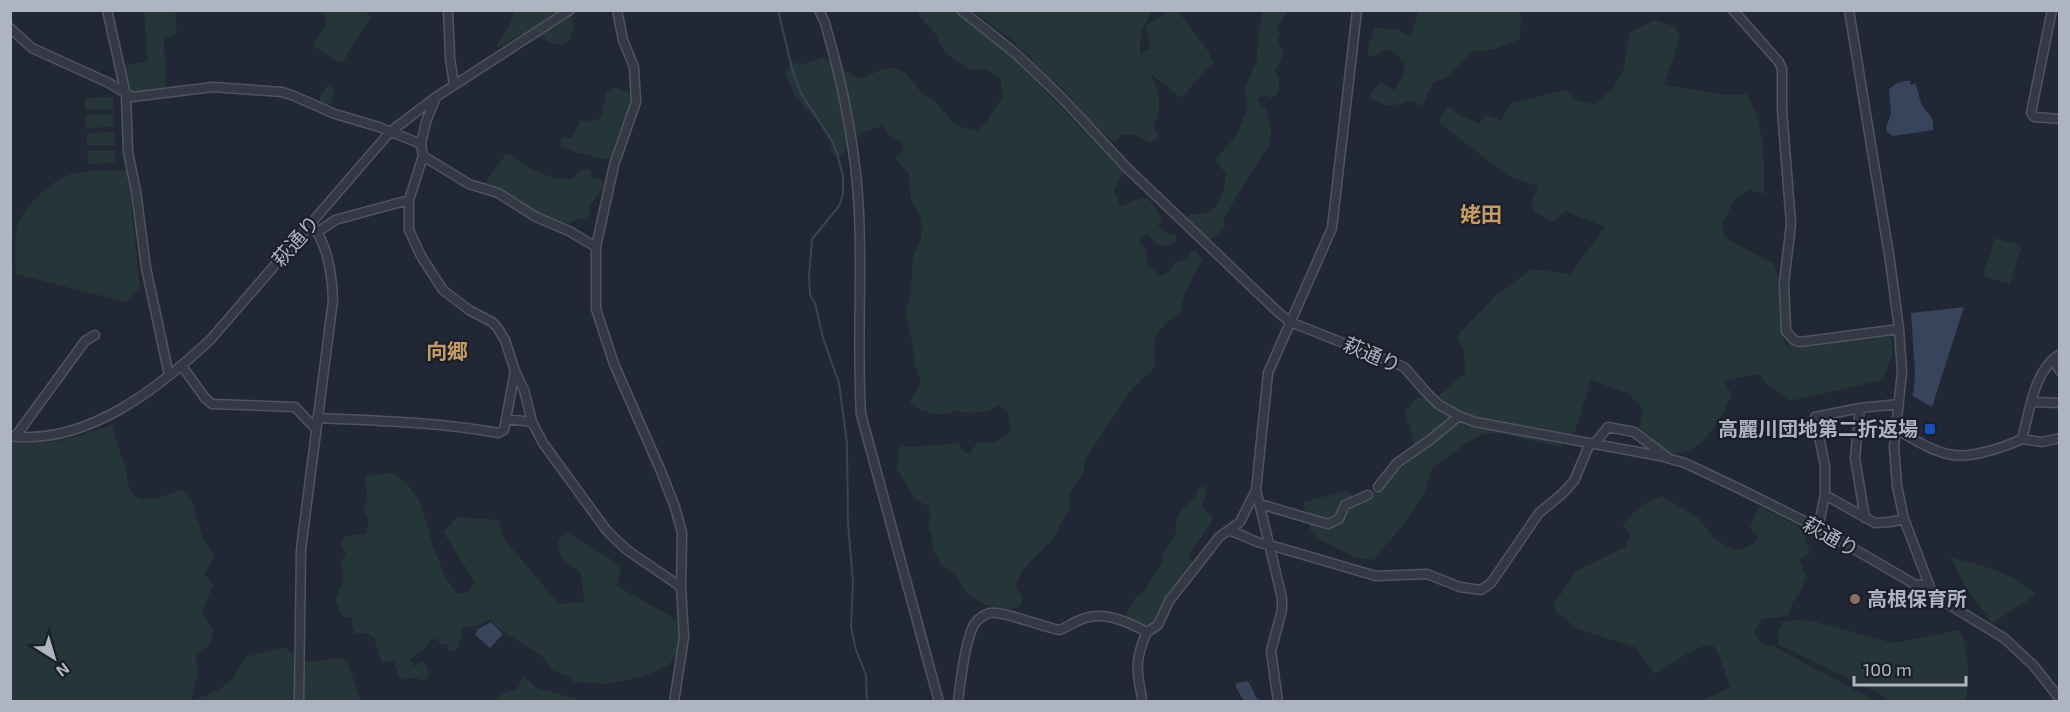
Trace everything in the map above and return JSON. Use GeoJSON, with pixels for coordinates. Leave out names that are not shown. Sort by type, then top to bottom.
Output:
{"type":"FeatureCollection","features":[{"type":"Feature","properties":{"kind":"street"},"geometry":{"type":"LineString","coordinates":[[107,10],[126,95],[128,152],[136,191],[146,268],[169,375]]}},
{"type":"Feature","properties":{"kind":"street"},"geometry":{"type":"LineString","coordinates":[[448,10],[450,58],[454,85]]}},
{"type":"Feature","properties":{"kind":"street","name":"萩通り"},"geometry":{"type":"LineString","coordinates":[[13,436],[51,436],[86,427],[130,402],[182,366],[211,339],[390,132],[436,97],[570,10]]}},
{"type":"Feature","properties":{"kind":"street"},"geometry":{"type":"LineString","coordinates":[[617,10],[623,40],[634,67],[636,102],[614,165],[596,247],[597,309],[614,364],[660,469],[682,533],[681,587],[684,637],[674,702]]}},
{"type":"Feature","properties":{"kind":"street"},"geometry":{"type":"LineString","coordinates":[[819,10],[825,23],[847,107],[859,210],[861,414],[939,702]]}},
{"type":"Feature","properties":{"kind":"street","name":"萩通り"},"geometry":{"type":"LineString","coordinates":[[961,10],[1015,53],[1061,97],[1128,168],[1264,300],[1290,322],[1404,367],[1438,404],[1459,416],[1475,422],[1668,458],[1702,470],[1818,528],[1916,585],[1928,585]]}},
{"type":"Feature","properties":{"kind":"street"},"geometry":{"type":"LineString","coordinates":[[1239,533],[1240,522],[1256,490],[1268,373],[1329,239],[1357,10]]}},
{"type":"Feature","properties":{"kind":"street"},"geometry":{"type":"LineString","coordinates":[[1733,10],[1779,62],[1782,69],[1782,110],[1791,224],[1784,283],[1786,331],[1794,340],[1800,342],[1899,329]]}},
{"type":"Feature","properties":{"kind":"street"},"geometry":{"type":"LineString","coordinates":[[1849,10],[1899,329],[1902,372],[1896,429],[1895,469],[1904,519],[1928,585],[1936,597],[2004,638],[2033,665],[2060,699]]}},
{"type":"Feature","properties":{"kind":"street"},"geometry":{"type":"LineString","coordinates":[[2052,10],[2031,113],[2034,117],[2060,119]]}},
{"type":"Feature","properties":{"kind":"street"},"geometry":{"type":"LineString","coordinates":[[10,28],[32,48],[109,83],[132,97],[213,87],[282,92],[335,114],[421,144]]}},
{"type":"Feature","properties":{"kind":"street"},"geometry":{"type":"LineString","coordinates":[[436,97],[426,122],[421,144],[423,156],[409,200],[410,230],[431,274],[451,297],[492,321],[497,327],[505,340],[524,390],[532,422],[543,443],[607,531],[627,550],[681,587]]}},
{"type":"Feature","properties":{"kind":"street"},"geometry":{"type":"LineString","coordinates":[[423,156],[469,184],[498,193],[536,217],[569,231],[596,247]]}},
{"type":"Feature","properties":{"kind":"street"},"geometry":{"type":"LineString","coordinates":[[318,232],[343,218],[409,200]]}},
{"type":"Feature","properties":{"kind":"street"},"geometry":{"type":"LineString","coordinates":[[300,702],[301,549],[333,300],[332,283],[318,232],[311,224]]}},
{"type":"Feature","properties":{"kind":"street"},"geometry":{"type":"LineString","coordinates":[[13,436],[85,341],[95,335]]}},
{"type":"Feature","properties":{"kind":"street"},"geometry":{"type":"LineString","coordinates":[[2056,356],[2060,371]]}},
{"type":"Feature","properties":{"kind":"street"},"geometry":{"type":"LineString","coordinates":[[2022,439],[2040,375],[2056,356]]}},
{"type":"Feature","properties":{"kind":"street"},"geometry":{"type":"LineString","coordinates":[[182,366],[212,404],[295,406],[315,428]]}},
{"type":"Feature","properties":{"kind":"street"},"geometry":{"type":"LineString","coordinates":[[317,418],[421,422],[456,425],[498,433],[504,430],[515,371]]}},
{"type":"Feature","properties":{"kind":"street"},"geometry":{"type":"LineString","coordinates":[[2032,402],[2060,403]]}},
{"type":"Feature","properties":{"kind":"street"},"geometry":{"type":"LineString","coordinates":[[1818,528],[1825,495],[1825,466],[1815,417],[1860,408],[1899,404]]}},
{"type":"Feature","properties":{"kind":"street"},"geometry":{"type":"LineString","coordinates":[[1860,408],[1855,458],[1865,518]]}},
{"type":"Feature","properties":{"kind":"street"},"geometry":{"type":"LineString","coordinates":[[1378,487],[1398,463],[1430,441],[1459,416]]}},
{"type":"Feature","properties":{"kind":"street"},"geometry":{"type":"LineString","coordinates":[[506,419],[532,422]]}},
{"type":"Feature","properties":{"kind":"street"},"geometry":{"type":"LineString","coordinates":[[1229,531],[1239,533],[1248,540],[1376,576],[1427,574],[1460,587],[1482,590],[1491,583],[1539,513],[1574,481],[1592,444],[1608,427],[1634,432],[1668,458]]}},
{"type":"Feature","properties":{"kind":"street"},"geometry":{"type":"LineString","coordinates":[[1896,429],[1928,446],[1953,455],[1980,452],[2022,439],[2042,442],[2060,438]]}},
{"type":"Feature","properties":{"kind":"street"},"geometry":{"type":"LineString","coordinates":[[1256,490],[1282,598],[1282,610],[1271,651],[1278,702]]}},
{"type":"Feature","properties":{"kind":"street"},"geometry":{"type":"LineString","coordinates":[[1260,504],[1328,524],[1339,519],[1345,505],[1368,495]]}},
{"type":"Feature","properties":{"kind":"street"},"geometry":{"type":"LineString","coordinates":[[1825,495],[1875,523],[1904,519]]}},
{"type":"Feature","properties":{"kind":"street"},"geometry":{"type":"LineString","coordinates":[[1142,698],[1136,672],[1138,651],[1147,632],[1158,625],[1176,593],[1219,537],[1240,522]]}},
{"type":"Feature","properties":{"kind":"street"},"geometry":{"type":"LineString","coordinates":[[958,702],[965,656],[974,624],[989,613],[1002,614],[1059,630],[1088,617],[1106,616],[1127,621],[1147,632]]}},
{"type":"Feature","properties":{"kind":"shaded area"},"geometry":{"type":"Polygon","coordinates":[[[519,10],[571,11],[573,27],[571,39],[561,45],[554,44],[530,33],[519,35],[499,48],[496,45],[509,26],[514,12],[519,10]]]}},
{"type":"Feature","properties":{"kind":"shaded area"},"geometry":{"type":"Polygon","coordinates":[[[144,11],[175,11],[177,34],[164,39],[166,87],[134,92],[130,91],[123,66],[148,61],[144,11]]]}},
{"type":"Feature","properties":{"kind":"shaded area"},"geometry":{"type":"Polygon","coordinates":[[[314,11],[364,11],[371,16],[343,62],[336,61],[315,47],[313,43],[324,28],[327,19],[323,14],[314,11]]]}},
{"type":"Feature","properties":{"kind":"shaded area"},"geometry":{"type":"Polygon","coordinates":[[[917,11],[953,11],[979,28],[985,36],[1000,44],[1124,173],[1114,190],[1121,207],[1142,198],[1150,200],[1162,220],[1158,225],[1163,231],[1176,235],[1176,241],[1169,247],[1156,244],[1147,233],[1139,242],[1146,249],[1148,266],[1162,276],[1170,271],[1174,263],[1189,258],[1190,251],[1196,251],[1202,260],[1185,293],[1179,314],[1157,335],[1154,348],[1156,366],[1131,390],[1085,460],[1083,474],[1068,496],[1070,508],[1053,538],[1021,573],[1016,588],[1023,596],[1021,605],[1005,611],[986,605],[966,593],[956,575],[942,566],[933,550],[932,535],[928,527],[930,515],[928,506],[915,498],[897,470],[900,446],[960,443],[961,449],[969,454],[977,443],[995,442],[1010,431],[1008,413],[999,406],[985,412],[955,411],[935,414],[909,404],[921,382],[914,360],[905,313],[911,291],[913,255],[921,241],[922,220],[911,200],[909,174],[895,158],[902,152],[904,144],[889,135],[882,126],[868,130],[853,139],[843,156],[836,157],[830,151],[833,140],[796,98],[785,73],[795,62],[801,65],[823,57],[860,79],[883,69],[896,68],[907,74],[920,91],[936,102],[955,125],[977,131],[1002,98],[1001,78],[985,69],[970,70],[945,53],[934,32],[917,11]]]}},
{"type":"Feature","properties":{"kind":"shaded area"},"geometry":{"type":"Polygon","coordinates":[[[973,11],[1155,11],[1151,12],[1141,31],[1140,54],[1151,48],[1146,26],[1168,11],[1178,11],[1208,51],[1213,63],[1181,98],[1150,73],[1159,99],[1158,112],[1153,125],[1159,137],[1150,143],[1133,134],[1121,135],[1115,143],[1093,125],[1063,88],[1048,77],[1012,40],[973,11]]]}},
{"type":"Feature","properties":{"kind":"shaded area"},"geometry":{"type":"Polygon","coordinates":[[[1263,11],[1288,11],[1277,28],[1280,33],[1278,45],[1284,49],[1281,61],[1275,70],[1279,76],[1279,91],[1272,98],[1262,95],[1257,101],[1266,109],[1271,128],[1269,145],[1224,217],[1225,227],[1210,241],[1203,238],[1185,219],[1191,214],[1208,212],[1221,197],[1226,174],[1215,160],[1236,136],[1248,107],[1244,90],[1257,60],[1258,35],[1263,11]]]}},
{"type":"Feature","properties":{"kind":"shaded area"},"geometry":{"type":"Polygon","coordinates":[[[1418,11],[1520,11],[1520,39],[1496,49],[1471,52],[1448,77],[1433,82],[1422,107],[1412,100],[1389,105],[1380,103],[1368,97],[1381,82],[1394,90],[1403,76],[1405,63],[1394,52],[1384,49],[1376,56],[1368,56],[1374,28],[1396,29],[1407,35],[1412,33],[1418,11]]]}},
{"type":"Feature","properties":{"kind":"shaded area"},"geometry":{"type":"Polygon","coordinates":[[[1655,20],[1673,26],[1680,34],[1664,85],[1728,95],[1747,94],[1753,106],[1762,143],[1764,194],[1750,190],[1735,199],[1722,224],[1723,232],[1729,240],[1774,264],[1781,284],[1781,324],[1785,344],[1812,347],[1838,339],[1887,335],[1892,339],[1892,356],[1883,380],[1789,401],[1769,386],[1759,374],[1724,381],[1732,395],[1721,417],[1695,447],[1685,452],[1673,453],[1657,447],[1639,430],[1643,410],[1629,394],[1591,380],[1575,431],[1561,447],[1498,433],[1483,434],[1465,444],[1432,469],[1425,492],[1405,523],[1373,560],[1354,557],[1319,539],[1311,531],[1303,502],[1345,491],[1363,502],[1417,454],[1405,412],[1415,399],[1438,396],[1465,373],[1464,352],[1457,336],[1496,295],[1532,269],[1570,274],[1605,227],[1565,211],[1553,222],[1535,212],[1531,202],[1538,186],[1506,175],[1445,127],[1439,121],[1447,106],[1463,117],[1479,123],[1486,115],[1501,120],[1511,103],[1564,90],[1579,101],[1593,104],[1613,89],[1624,68],[1629,33],[1655,20]]]}},
{"type":"Feature","properties":{"kind":"shaded area"},"geometry":{"type":"Polygon","coordinates":[[[330,82],[335,91],[331,104],[326,107],[319,103],[321,94],[330,82]]]}},
{"type":"Feature","properties":{"kind":"shaded area"},"geometry":{"type":"Polygon","coordinates":[[[613,87],[630,92],[633,102],[623,124],[616,151],[610,160],[578,153],[561,146],[562,137],[571,138],[581,121],[597,120],[602,116],[606,92],[613,87]]]}},
{"type":"Feature","properties":{"kind":"shaded area"},"geometry":{"type":"Polygon","coordinates":[[[113,97],[113,109],[85,110],[85,98],[113,97]]]}},
{"type":"Feature","properties":{"kind":"shaded area"},"geometry":{"type":"Polygon","coordinates":[[[113,114],[114,127],[86,128],[86,115],[113,114]]]}},
{"type":"Feature","properties":{"kind":"shaded area"},"geometry":{"type":"Polygon","coordinates":[[[114,132],[114,145],[87,146],[87,133],[114,132]]]}},
{"type":"Feature","properties":{"kind":"shaded area"},"geometry":{"type":"Polygon","coordinates":[[[115,150],[115,163],[88,164],[87,151],[115,150]]]}},
{"type":"Feature","properties":{"kind":"shaded area"},"geometry":{"type":"Polygon","coordinates":[[[506,154],[513,155],[521,163],[556,179],[572,179],[581,170],[587,169],[591,172],[591,177],[599,178],[604,183],[587,217],[571,223],[554,220],[531,210],[498,187],[484,184],[506,154]]]}},
{"type":"Feature","properties":{"kind":"shaded area"},"geometry":{"type":"Polygon","coordinates":[[[128,170],[140,289],[125,302],[16,274],[15,249],[18,228],[26,209],[34,200],[58,180],[71,174],[128,170]]]}},
{"type":"Feature","properties":{"kind":"shaded area"},"geometry":{"type":"Polygon","coordinates":[[[1995,238],[2022,246],[2010,284],[1983,276],[1995,238]]]}},
{"type":"Feature","properties":{"kind":"shaded area"},"geometry":{"type":"Polygon","coordinates":[[[113,424],[128,484],[134,495],[146,499],[182,490],[192,501],[203,539],[214,557],[205,574],[213,585],[202,611],[213,631],[210,645],[196,655],[198,673],[191,701],[224,686],[235,675],[245,657],[284,647],[304,660],[347,660],[361,701],[11,702],[11,443],[63,440],[113,424]]]}},
{"type":"Feature","properties":{"kind":"shaded area"},"geometry":{"type":"Polygon","coordinates":[[[393,473],[409,486],[420,502],[445,577],[457,593],[467,593],[475,582],[443,532],[458,517],[499,520],[504,539],[559,604],[584,602],[581,572],[567,563],[559,551],[558,539],[568,532],[621,566],[617,586],[679,621],[678,650],[670,664],[643,677],[606,684],[574,682],[565,675],[552,670],[542,656],[502,631],[490,619],[477,626],[463,628],[459,646],[454,652],[449,651],[446,644],[440,644],[437,639],[430,639],[427,646],[410,660],[414,666],[422,661],[427,667],[429,676],[423,681],[399,676],[394,661],[382,663],[374,638],[369,634],[354,633],[352,617],[343,617],[335,601],[344,579],[341,561],[346,554],[341,544],[344,536],[366,534],[369,519],[363,510],[367,499],[365,476],[393,473]]]}},
{"type":"Feature","properties":{"kind":"shaded area"},"geometry":{"type":"Polygon","coordinates":[[[1199,487],[1205,487],[1207,491],[1202,507],[1213,518],[1188,556],[1192,565],[1156,622],[1144,626],[1127,619],[1125,615],[1136,597],[1142,594],[1162,564],[1164,552],[1175,537],[1177,518],[1195,497],[1199,487]]]}},
{"type":"Feature","properties":{"kind":"shaded area"},"geometry":{"type":"Polygon","coordinates":[[[1662,496],[1698,518],[1715,539],[1734,550],[1748,547],[1759,538],[1750,528],[1759,506],[1797,525],[1804,533],[1810,553],[1799,560],[1806,576],[1801,591],[1793,602],[1788,616],[1762,619],[1754,632],[1762,644],[1773,646],[1876,701],[1702,701],[1730,687],[1717,650],[1712,645],[1690,652],[1655,674],[1635,647],[1577,629],[1555,611],[1555,603],[1576,571],[1625,547],[1630,534],[1622,525],[1640,506],[1662,496]]]}},
{"type":"Feature","properties":{"kind":"shaded area"},"geometry":{"type":"Polygon","coordinates":[[[1950,557],[2007,575],[2018,580],[2036,595],[1992,623],[1967,589],[1950,557]]]}},
{"type":"Feature","properties":{"kind":"shaded area"},"geometry":{"type":"Polygon","coordinates":[[[1783,621],[1812,621],[1893,643],[1960,630],[1968,666],[1965,701],[1889,701],[1874,691],[1778,644],[1778,634],[1783,621]]]}},
{"type":"Feature","properties":{"kind":"shaded area"},"geometry":{"type":"Polygon","coordinates":[[[524,676],[537,688],[584,701],[495,701],[503,693],[517,689],[524,676]]]}},
{"type":"Feature","properties":{"kind":"water"},"geometry":{"type":"Polygon","coordinates":[[[1911,81],[1912,85],[1915,83],[1921,103],[1932,118],[1933,130],[1893,136],[1887,132],[1886,128],[1891,114],[1889,89],[1897,83],[1911,81]]]}},
{"type":"Feature","properties":{"kind":"water"},"geometry":{"type":"Polygon","coordinates":[[[1964,307],[1932,407],[1913,396],[1915,373],[1911,313],[1964,307]]]}},
{"type":"Feature","properties":{"kind":"water"},"geometry":{"type":"Polygon","coordinates":[[[491,622],[503,634],[490,648],[475,635],[478,629],[491,622]]]}},
{"type":"Feature","properties":{"kind":"water"},"geometry":{"type":"Polygon","coordinates":[[[1248,681],[1260,701],[1244,701],[1235,686],[1237,683],[1248,681]]]}},
{"type":"Feature","properties":{"kind":"waterway"},"geometry":{"type":"LineString","coordinates":[[778,10],[793,72],[801,93],[832,141],[843,176],[843,194],[839,206],[812,239],[809,276],[810,295],[815,303],[823,338],[839,383],[847,444],[848,524],[853,582],[851,627],[856,650],[866,675],[867,702]]}},
{"type":"Feature","properties":{"kind":"place","name":"高麗川団地第二折返場"},"geometry":{"type":"Point","coordinates":[1930,429]}},
{"type":"Feature","properties":{"kind":"place","name":"高根保育所"},"geometry":{"type":"Point","coordinates":[1855,599]}},
{"type":"Feature","properties":{"kind":"district","name":"姥田"},"geometry":{"type":"Point","coordinates":[1481,215]}},
{"type":"Feature","properties":{"kind":"district","name":"向郷"},"geometry":{"type":"Point","coordinates":[447,352]}}]}
